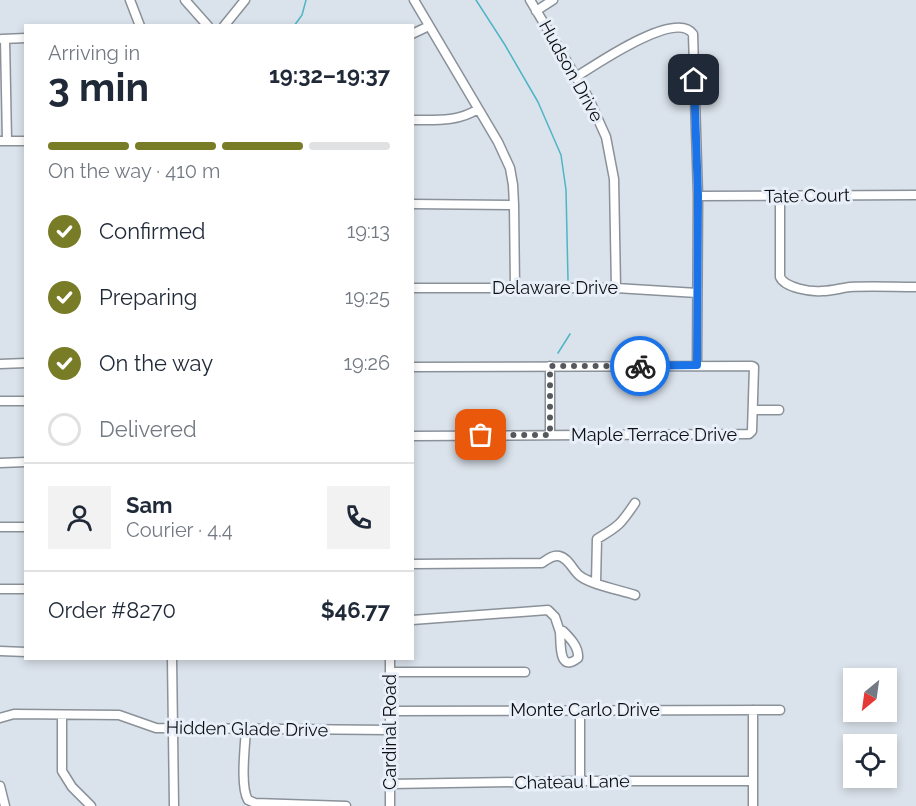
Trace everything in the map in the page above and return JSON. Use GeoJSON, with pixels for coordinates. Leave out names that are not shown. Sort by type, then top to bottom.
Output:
{"type":"FeatureCollection","features":[{"type":"Feature","properties":{"kind":"street"},"geometry":{"type":"LineString","coordinates":[[130,0],[139,24]]}},
{"type":"Feature","properties":{"kind":"street"},"geometry":{"type":"LineString","coordinates":[[184,0],[206,24]]}},
{"type":"Feature","properties":{"kind":"street"},"geometry":{"type":"LineString","coordinates":[[226,24],[245,0]]}},
{"type":"Feature","properties":{"kind":"street"},"geometry":{"type":"LineString","coordinates":[[414,0],[498,142],[510,168],[514,205],[515,288]]}},
{"type":"Feature","properties":{"kind":"street","name":"Hudson Drive"},"geometry":{"type":"LineString","coordinates":[[530,0],[576,77],[606,137],[614,180],[616,288]]}},
{"type":"Feature","properties":{"kind":"street"},"geometry":{"type":"LineString","coordinates":[[536,11],[553,0]]}},
{"type":"Feature","properties":{"kind":"street"},"geometry":{"type":"LineString","coordinates":[[414,33],[429,26]]}},
{"type":"Feature","properties":{"kind":"street"},"geometry":{"type":"LineString","coordinates":[[576,77],[629,44],[651,34],[681,28],[691,30],[693,34],[698,196],[697,365]]}},
{"type":"Feature","properties":{"kind":"street"},"geometry":{"type":"LineString","coordinates":[[24,38],[3,39],[3,141],[24,141]]}},
{"type":"Feature","properties":{"kind":"street"},"geometry":{"type":"LineString","coordinates":[[414,120],[450,120],[471,114],[478,109]]}},
{"type":"Feature","properties":{"kind":"street","name":"Tate Court"},"geometry":{"type":"LineString","coordinates":[[698,196],[916,195]]}},
{"type":"Feature","properties":{"kind":"street"},"geometry":{"type":"LineString","coordinates":[[780,196],[780,277],[786,285],[811,291],[847,287],[916,287]]}},
{"type":"Feature","properties":{"kind":"street"},"geometry":{"type":"LineString","coordinates":[[414,204],[514,205]]}},
{"type":"Feature","properties":{"kind":"street","name":"Delaware Drive"},"geometry":{"type":"LineString","coordinates":[[414,288],[616,288],[697,293]]}},
{"type":"Feature","properties":{"kind":"street"},"geometry":{"type":"LineString","coordinates":[[0,364],[24,363]]}},
{"type":"Feature","properties":{"kind":"street"},"geometry":{"type":"LineString","coordinates":[[550,366],[550,435]]}},
{"type":"Feature","properties":{"kind":"street"},"geometry":{"type":"LineString","coordinates":[[414,367],[753,366],[753,410],[779,410]]}},
{"type":"Feature","properties":{"kind":"street"},"geometry":{"type":"LineString","coordinates":[[0,401],[24,402]]}},
{"type":"Feature","properties":{"kind":"street","name":"Maple Terrace Drive"},"geometry":{"type":"LineString","coordinates":[[414,436],[750,434],[753,410]]}},
{"type":"Feature","properties":{"kind":"street"},"geometry":{"type":"LineString","coordinates":[[0,462],[24,462]]}},
{"type":"Feature","properties":{"kind":"street"},"geometry":{"type":"LineString","coordinates":[[596,584],[597,539],[622,523],[635,503]]}},
{"type":"Feature","properties":{"kind":"street"},"geometry":{"type":"LineString","coordinates":[[0,527],[24,527]]}},
{"type":"Feature","properties":{"kind":"street"},"geometry":{"type":"LineString","coordinates":[[414,564],[542,563],[550,557],[560,556],[580,576],[596,584],[635,595]]}},
{"type":"Feature","properties":{"kind":"street"},"geometry":{"type":"LineString","coordinates":[[0,589],[24,589]]}},
{"type":"Feature","properties":{"kind":"street"},"geometry":{"type":"LineString","coordinates":[[414,620],[548,610],[555,617],[560,632]]}},
{"type":"Feature","properties":{"kind":"street"},"geometry":{"type":"LineString","coordinates":[[0,651],[24,651]]}},
{"type":"Feature","properties":{"kind":"street"},"geometry":{"type":"LineString","coordinates":[[172,660],[174,806]]}},
{"type":"Feature","properties":{"kind":"street","name":"Cardinal Road"},"geometry":{"type":"LineString","coordinates":[[390,660],[390,806]]}},
{"type":"Feature","properties":{"kind":"street"},"geometry":{"type":"LineString","coordinates":[[390,672],[525,672]]}},
{"type":"Feature","properties":{"kind":"street"},"geometry":{"type":"LineString","coordinates":[[580,710],[580,781]]}},
{"type":"Feature","properties":{"kind":"street"},"geometry":{"type":"LineString","coordinates":[[753,710],[753,806]]}},
{"type":"Feature","properties":{"kind":"street","name":"Monte Carlo Drive"},"geometry":{"type":"LineString","coordinates":[[390,711],[780,710]]}},
{"type":"Feature","properties":{"kind":"street","name":"Hidden Glade Drive"},"geometry":{"type":"LineString","coordinates":[[0,718],[14,714],[119,715],[156,728],[174,729],[390,730]]}},
{"type":"Feature","properties":{"kind":"street"},"geometry":{"type":"LineString","coordinates":[[62,715],[62,771],[72,788],[91,806]]}},
{"type":"Feature","properties":{"kind":"street"},"geometry":{"type":"LineString","coordinates":[[246,729],[244,781],[248,800],[255,803],[346,806]]}},
{"type":"Feature","properties":{"kind":"street","name":"Chateau Lane"},"geometry":{"type":"LineString","coordinates":[[390,784],[753,781]]}},
{"type":"Feature","properties":{"kind":"street"},"geometry":{"type":"LineString","coordinates":[[0,786],[5,806]]}},
{"type":"Feature","properties":{"kind":"waterway"},"geometry":{"type":"LineString","coordinates":[[295,24],[302,15],[306,0]]}},
{"type":"Feature","properties":{"kind":"waterway"},"geometry":{"type":"LineString","coordinates":[[476,0],[538,102],[561,155],[566,190],[568,280]]}},
{"type":"Feature","properties":{"kind":"waterway"},"geometry":{"type":"LineString","coordinates":[[558,353],[570,334]]}},
{"type":"Feature","properties":{"kind":"way so far"},"geometry":{"type":"LineString","coordinates":[[481,435],[550,435],[550,366],[640,366]]}},
{"type":"Feature","properties":{"kind":"route"},"geometry":{"type":"LineString","coordinates":[[640,366],[697,365],[698,196],[694,80]]}}]}
